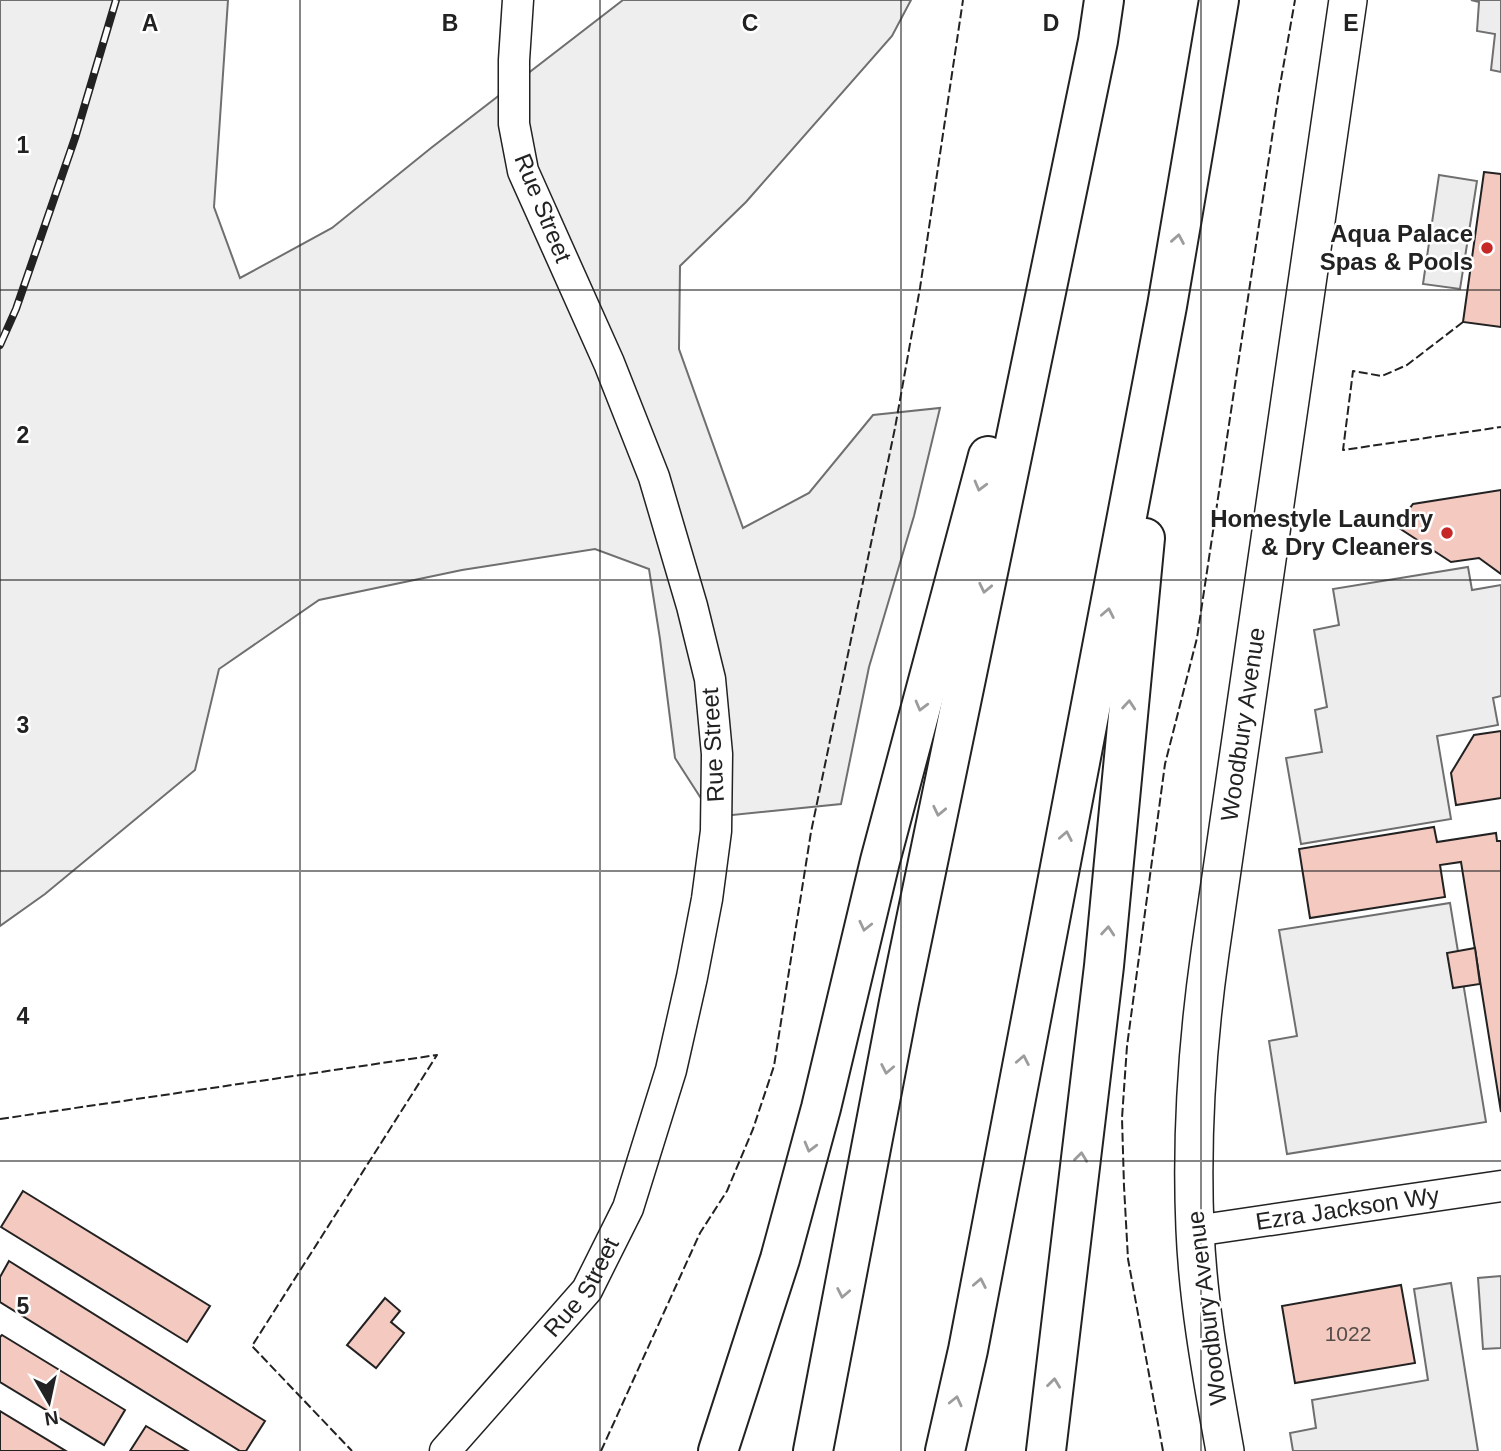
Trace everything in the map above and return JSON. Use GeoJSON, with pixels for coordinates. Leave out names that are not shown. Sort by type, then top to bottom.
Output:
{"type":"FeatureCollection","features":[{"type":"Feature","properties":{"kind":"highway"},"geometry":{"type":"LineString","coordinates":[[813,1451],[900,1002],[1098,41],[1104,0]]}},
{"type":"Feature","properties":{"kind":"highway"},"geometry":{"type":"LineString","coordinates":[[944,1451],[968,1350],[1167,306],[1219,0]]}},
{"type":"Feature","properties":{"kind":"highway"},"geometry":{"type":"LineString","coordinates":[[718,1451],[780,1259],[821,1108],[880,861],[1098,41]]}},
{"type":"Feature","properties":{"kind":"highway"},"geometry":{"type":"LineString","coordinates":[[1046,1451],[1104,966],[1167,306]]}},
{"type":"Feature","properties":{"kind":"main road","name":"Woodbury Avenue"},"geometry":{"type":"LineString","coordinates":[[1225,1451],[1200,1297],[1195,1231],[1197,1064],[1204,999],[1348,0]]}},
{"type":"Feature","properties":{"kind":"street","name":"Rue Street"},"geometry":{"type":"LineString","coordinates":[[445,1451],[587,1290],[628,1208],[671,1070],[707,899],[716,831],[717,754],[710,679],[692,606],[654,477],[609,363],[523,170],[514,124],[514,61],[519,0]]}},
{"type":"Feature","properties":{"kind":"street","name":"Ezra Jackson Wy"},"geometry":{"type":"LineString","coordinates":[[1195,1231],[1501,1186]]}},
{"type":"Feature","properties":{"kind":"shaded area"},"geometry":{"type":"Polygon","coordinates":[[[0,0],[228,0],[214,207],[240,278],[332,228],[623,0],[911,0],[892,36],[746,202],[680,266],[679,349],[743,528],[809,493],[873,415],[940,408],[914,516],[869,667],[841,804],[713,817],[675,758],[649,569],[595,549],[462,570],[319,600],[219,669],[195,770],[45,894],[0,926],[0,0]]]}},
{"type":"Feature","properties":{"kind":"shaded area"},"geometry":{"type":"Polygon","coordinates":[[[1471,0],[1501,0],[1501,72],[1491,70],[1495,34],[1477,31],[1479,2],[1471,0]]]}},
{"type":"Feature","properties":{"kind":"shaded area"},"geometry":{"type":"Polygon","coordinates":[[[1439,175],[1477,181],[1460,289],[1423,284],[1439,175]]]}},
{"type":"Feature","properties":{"kind":"shaded area"},"geometry":{"type":"Polygon","coordinates":[[[1468,567],[1472,590],[1501,585],[1501,696],[1493,698],[1498,725],[1437,736],[1451,819],[1301,844],[1286,758],[1322,752],[1315,710],[1327,707],[1314,630],[1339,625],[1333,589],[1468,567]]]}},
{"type":"Feature","properties":{"kind":"shaded area"},"geometry":{"type":"Polygon","coordinates":[[[1450,903],[1486,1122],[1287,1154],[1269,1041],[1297,1036],[1279,930],[1450,903]]]}},
{"type":"Feature","properties":{"kind":"shaded area"},"geometry":{"type":"Polygon","coordinates":[[[1501,1276],[1501,1348],[1483,1349],[1478,1278],[1501,1276]]]}},
{"type":"Feature","properties":{"kind":"shaded area"},"geometry":{"type":"Polygon","coordinates":[[[1451,1283],[1478,1451],[1293,1451],[1290,1433],[1316,1428],[1312,1400],[1428,1380],[1414,1289],[1451,1283]]]}},
{"type":"Feature","properties":{"kind":"building","name":"Aqua Palace Spas & Pools"},"geometry":{"type":"Polygon","coordinates":[[[1484,172],[1501,174],[1501,327],[1463,322],[1484,172]]]}},
{"type":"Feature","properties":{"kind":"building"},"geometry":{"type":"Polygon","coordinates":[[[1501,490],[1501,574],[1479,558],[1451,562],[1396,526],[1413,504],[1501,490]]]}},
{"type":"Feature","properties":{"kind":"building"},"geometry":{"type":"Polygon","coordinates":[[[1501,731],[1501,798],[1456,805],[1451,773],[1474,735],[1501,731]]]}},
{"type":"Feature","properties":{"kind":"building"},"geometry":{"type":"Polygon","coordinates":[[[1434,827],[1437,842],[1496,833],[1497,841],[1501,841],[1501,1112],[1461,862],[1440,865],[1445,897],[1310,918],[1299,849],[1434,827]]]}},
{"type":"Feature","properties":{"kind":"building"},"geometry":{"type":"Polygon","coordinates":[[[1475,948],[1480,984],[1453,988],[1447,953],[1475,948]]]}},
{"type":"Feature","properties":{"kind":"building"},"geometry":{"type":"Polygon","coordinates":[[[23,1191],[210,1306],[187,1342],[1,1227],[23,1191]]]}},
{"type":"Feature","properties":{"kind":"building"},"geometry":{"type":"Polygon","coordinates":[[[9,1261],[265,1421],[246,1451],[240,1451],[0,1302],[0,1277],[9,1261]]]}},
{"type":"Feature","properties":{"kind":"building"},"geometry":{"type":"Polygon","coordinates":[[[1401,1285],[1415,1363],[1295,1383],[1282,1306],[1401,1285]]]}},
{"type":"Feature","properties":{"kind":"building"},"geometry":{"type":"Polygon","coordinates":[[[385,1298],[400,1311],[391,1322],[404,1333],[376,1368],[347,1345],[385,1298]]]}},
{"type":"Feature","properties":{"kind":"building"},"geometry":{"type":"Polygon","coordinates":[[[2,1335],[125,1410],[104,1445],[0,1382],[2,1335]]]}},
{"type":"Feature","properties":{"kind":"building"},"geometry":{"type":"Polygon","coordinates":[[[0,1411],[66,1451],[0,1451],[0,1411]]]}},
{"type":"Feature","properties":{"kind":"building"},"geometry":{"type":"Polygon","coordinates":[[[146,1426],[188,1451],[130,1451],[146,1426]]]}},
{"type":"Feature","properties":{"kind":"railway"},"geometry":{"type":"LineString","coordinates":[[0,345],[16,309],[75,138],[116,0]]}},
{"type":"Feature","properties":{"kind":"fence"},"geometry":{"type":"LineString","coordinates":[[601,1451],[700,1233],[727,1191],[753,1129],[774,1066],[811,832],[895,428],[920,288],[963,0]]}},
{"type":"Feature","properties":{"kind":"fence"},"geometry":{"type":"LineString","coordinates":[[1163,1451],[1128,1259],[1122,1118],[1127,1046],[1165,764],[1197,638],[1295,0]]}},
{"type":"Feature","properties":{"kind":"fence"},"geometry":{"type":"LineString","coordinates":[[1463,322],[1407,365],[1382,376],[1353,371],[1343,450],[1501,427]]}},
{"type":"Feature","properties":{"kind":"fence"},"geometry":{"type":"LineString","coordinates":[[0,1119],[437,1055],[252,1346],[352,1451]]}},
{"type":"Feature","properties":{"kind":"place","name":"Aqua Palace Spas & Pools"},"geometry":{"type":"Point","coordinates":[1487,248]}},
{"type":"Feature","properties":{"kind":"place","name":"Homestyle Laundry & Dry Cleaners"},"geometry":{"type":"Point","coordinates":[1447,533]}}]}
